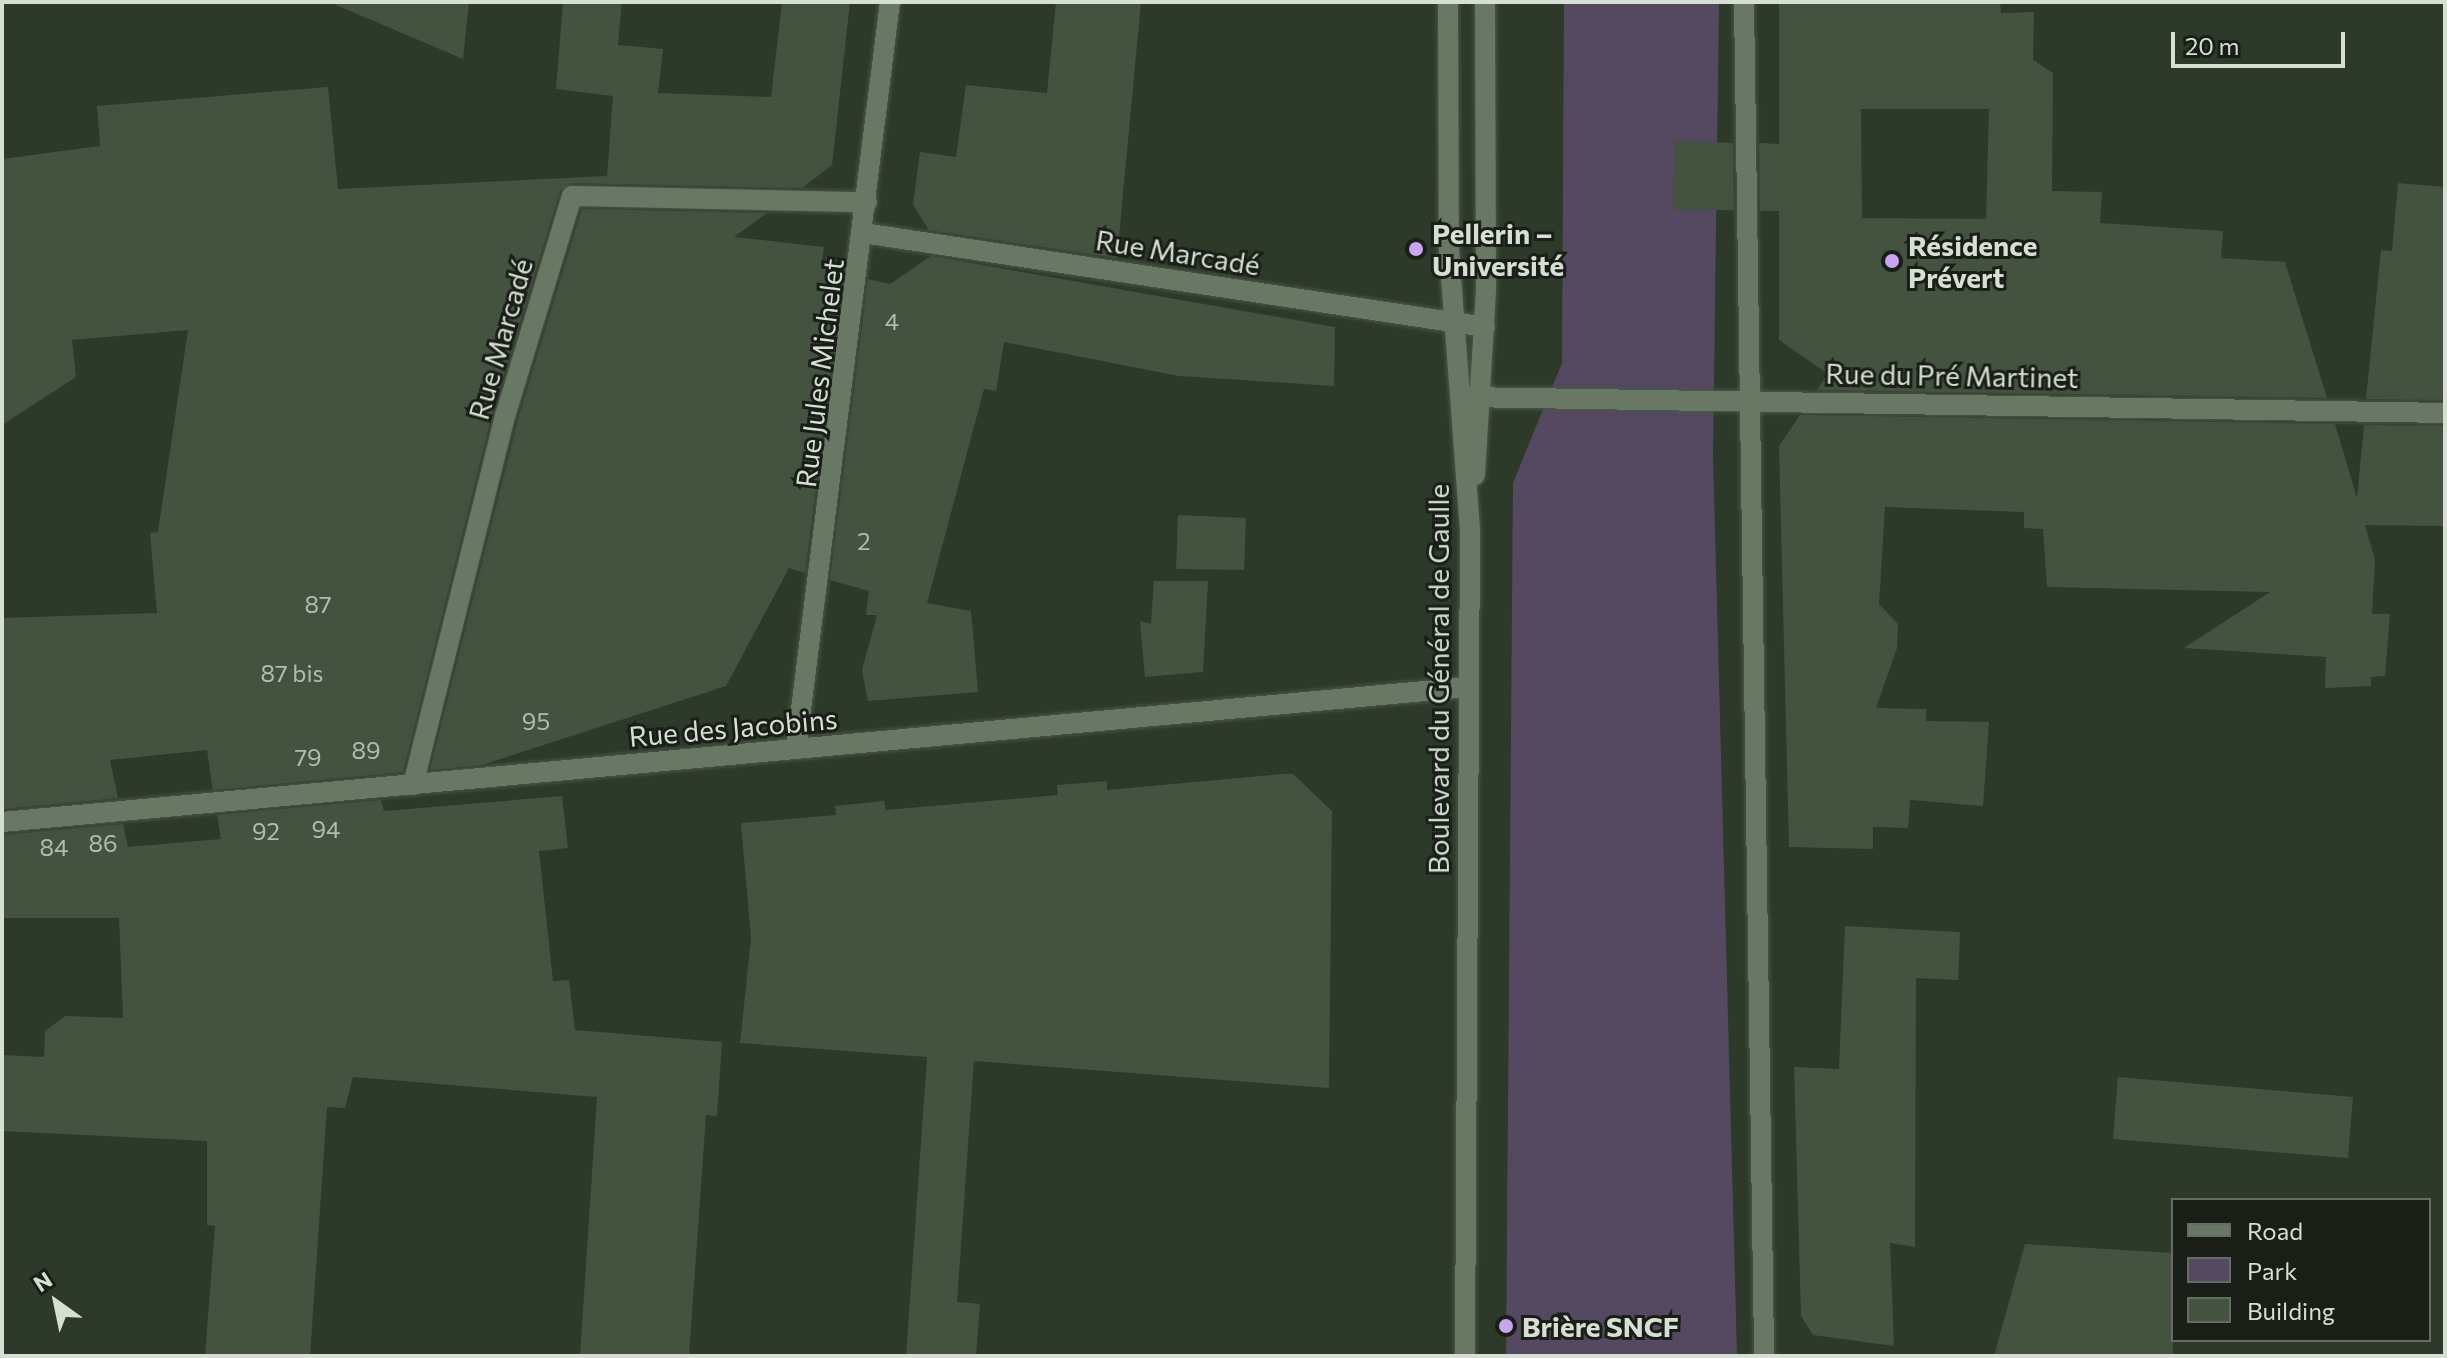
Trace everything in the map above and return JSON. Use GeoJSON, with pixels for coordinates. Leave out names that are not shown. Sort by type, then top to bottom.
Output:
{"type":"FeatureCollection","features":[{"type":"Feature","properties":{"kind":"street","name":"Rue Jules Michelet"},"geometry":{"type":"LineString","coordinates":[[796,749],[890,2]]}},
{"type":"Feature","properties":{"kind":"street","name":"Boulevard du Général de Gaulle"},"geometry":{"type":"LineString","coordinates":[[1448,2],[1453,322],[1470,531],[1465,1356]]}},
{"type":"Feature","properties":{"kind":"street"},"geometry":{"type":"LineString","coordinates":[[1470,531],[1485,327],[1485,2]]}},
{"type":"Feature","properties":{"kind":"street"},"geometry":{"type":"LineString","coordinates":[[1744,2],[1746,399],[1764,1356]]}},
{"type":"Feature","properties":{"kind":"street","name":"Rue Marcadé"},"geometry":{"type":"LineString","coordinates":[[413,785],[506,413],[572,196],[867,202]]}},
{"type":"Feature","properties":{"kind":"street","name":"Rue Marcadé"},"geometry":{"type":"LineString","coordinates":[[863,233],[1485,327]]}},
{"type":"Feature","properties":{"kind":"street","name":"Rue du Pré Martinet"},"geometry":{"type":"LineString","coordinates":[[1459,397],[1746,399],[2445,413]]}},
{"type":"Feature","properties":{"kind":"street","name":"Rue des Jacobins"},"geometry":{"type":"LineString","coordinates":[[2,822],[1469,687]]}},
{"type":"Feature","properties":{"kind":"green space"},"geometry":{"type":"Polygon","coordinates":[[[1564,2],[1719,2],[1713,456],[1737,1356],[1506,1356],[1513,483],[1562,363],[1564,2]]]}},
{"type":"Feature","properties":{"kind":"building"},"geometry":{"type":"Polygon","coordinates":[[[329,2],[469,2],[463,59],[329,2]]]}},
{"type":"Feature","properties":{"kind":"building"},"geometry":{"type":"Polygon","coordinates":[[[563,2],[622,2],[618,45],[663,49],[658,93],[771,97],[782,2],[850,2],[832,165],[802,188],[572,183],[560,191],[493,410],[403,772],[213,790],[207,750],[110,760],[118,798],[2,809],[2,618],[157,613],[150,533],[158,532],[188,330],[72,340],[76,377],[2,425],[2,159],[100,146],[97,106],[328,87],[338,189],[607,176],[613,96],[556,89],[563,2]]]}},
{"type":"Feature","properties":{"kind":"building"},"geometry":{"type":"Polygon","coordinates":[[[1056,2],[1141,2],[1117,258],[929,230],[913,205],[920,152],[956,157],[966,85],[1047,93],[1056,2]]]}},
{"type":"Feature","properties":{"kind":"building"},"geometry":{"type":"Polygon","coordinates":[[[1779,2],[2000,2],[2001,13],[2034,12],[2033,60],[2053,73],[2052,191],[2102,192],[2100,223],[2223,231],[2221,258],[2285,262],[2327,398],[1817,390],[1828,374],[1779,340],[1779,211],[1760,211],[1759,143],[1779,144],[1779,2]],[[1861,109],[1862,218],[1986,219],[1989,109],[1861,109]]]}},
{"type":"Feature","properties":{"kind":"building"},"geometry":{"type":"Polygon","coordinates":[[[1674,141],[1733,143],[1734,210],[1673,210],[1674,141]]]}},
{"type":"Feature","properties":{"kind":"building"},"geometry":{"type":"Polygon","coordinates":[[[2398,183],[2445,187],[2445,400],[2366,399],[2381,250],[2392,251],[2398,183]]]}},
{"type":"Feature","properties":{"kind":"building"},"geometry":{"type":"Polygon","coordinates":[[[582,209],[767,213],[734,237],[824,247],[821,268],[843,273],[805,573],[789,568],[726,686],[482,765],[430,770],[519,416],[582,209]]]}},
{"type":"Feature","properties":{"kind":"building"},"geometry":{"type":"Polygon","coordinates":[[[931,256],[1335,327],[1334,386],[1179,376],[1004,342],[996,391],[984,389],[927,603],[971,611],[978,692],[868,701],[862,670],[877,615],[866,615],[869,591],[830,580],[868,279],[890,284],[931,256]]]}},
{"type":"Feature","properties":{"kind":"building"},"geometry":{"type":"Polygon","coordinates":[[[1800,415],[2335,424],[2357,498],[2364,425],[2445,426],[2445,526],[2365,525],[2375,560],[2372,614],[2390,614],[2385,676],[2371,677],[2371,686],[2325,688],[2326,657],[2184,648],[2270,592],[2047,587],[2043,529],[2024,528],[2024,512],[1885,507],[1879,604],[1898,624],[1897,648],[1876,708],[1926,709],[1926,721],[1989,722],[1983,806],[1910,800],[1908,828],[1873,827],[1873,849],[1789,847],[1779,446],[1800,415]]]}},
{"type":"Feature","properties":{"kind":"building"},"geometry":{"type":"Polygon","coordinates":[[[1178,515],[1246,518],[1244,570],[1176,569],[1178,515]]]}},
{"type":"Feature","properties":{"kind":"building"},"geometry":{"type":"Polygon","coordinates":[[[1154,581],[1208,581],[1203,672],[1145,677],[1140,621],[1151,624],[1154,581]]]}},
{"type":"Feature","properties":{"kind":"building"},"geometry":{"type":"Polygon","coordinates":[[[1293,774],[1332,811],[1329,1088],[974,1061],[957,1302],[980,1304],[976,1356],[906,1356],[927,1057],[740,1043],[751,939],[741,823],[836,815],[835,806],[884,801],[886,810],[1058,795],[1057,785],[1107,781],[1107,790],[1293,774]]]}},
{"type":"Feature","properties":{"kind":"building"},"geometry":{"type":"Polygon","coordinates":[[[562,796],[568,848],[539,851],[553,981],[569,980],[575,1030],[722,1042],[717,1116],[706,1115],[689,1356],[580,1356],[597,1097],[353,1077],[345,1108],[327,1107],[310,1356],[205,1356],[215,1226],[207,1225],[207,1141],[2,1131],[2,1055],[44,1057],[45,1031],[65,1016],[123,1018],[119,918],[2,918],[2,835],[123,824],[128,847],[221,839],[217,815],[381,800],[384,811],[562,796]]]}},
{"type":"Feature","properties":{"kind":"building"},"geometry":{"type":"Polygon","coordinates":[[[1845,926],[1960,932],[1958,980],[1916,978],[1915,1247],[1890,1243],[1894,1346],[1813,1335],[1801,1316],[1794,1067],[1839,1069],[1845,926]]]}},
{"type":"Feature","properties":{"kind":"building"},"geometry":{"type":"Polygon","coordinates":[[[2118,1077],[2353,1097],[2348,1158],[2113,1139],[2118,1077]]]}},
{"type":"Feature","properties":{"kind":"building"},"geometry":{"type":"Polygon","coordinates":[[[2025,1244],[2171,1253],[2173,1356],[1994,1356],[2025,1244]]]}},
{"type":"Feature","properties":{"kind":"place","name":"Pellerin – Université"},"geometry":{"type":"Point","coordinates":[1416,249]}},
{"type":"Feature","properties":{"kind":"place","name":"Résidence Prévert"},"geometry":{"type":"Point","coordinates":[1892,261]}},
{"type":"Feature","properties":{"kind":"place","name":"Brière SNCF"},"geometry":{"type":"Point","coordinates":[1506,1326]}}]}
